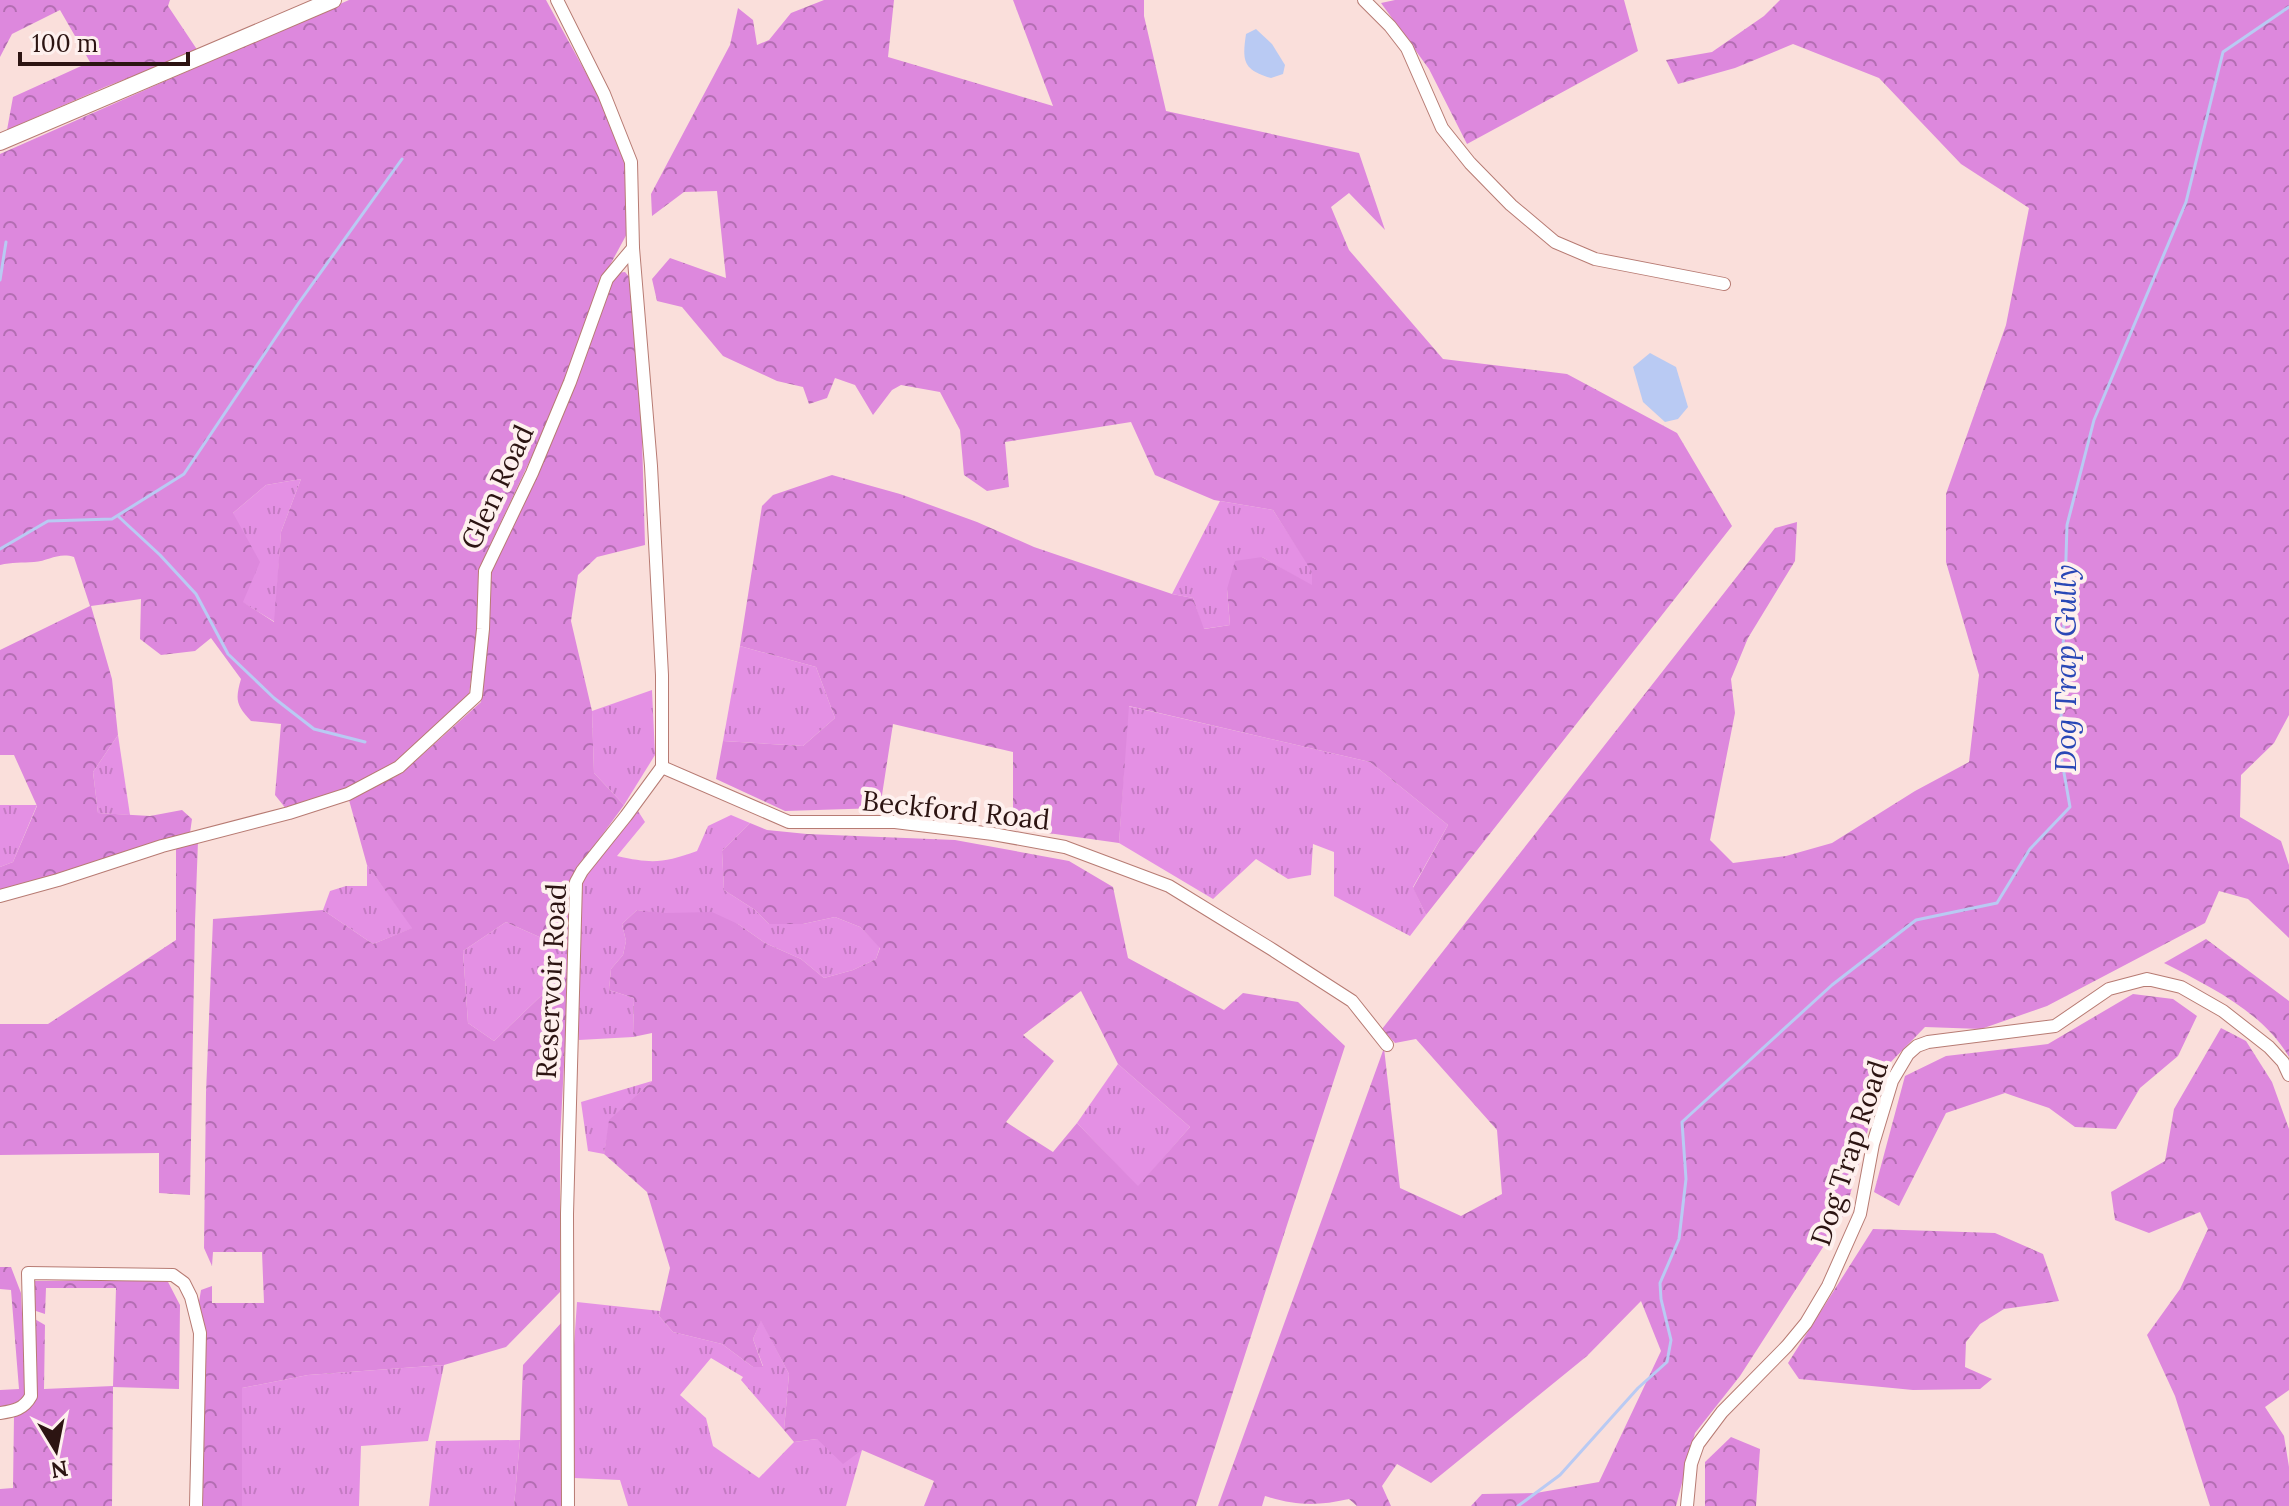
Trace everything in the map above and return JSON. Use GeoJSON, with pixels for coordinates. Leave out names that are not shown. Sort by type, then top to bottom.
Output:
{"type":"FeatureCollection","features":[{"type":"Feature","properties":{"kind":"street"},"geometry":{"type":"LineString","coordinates":[[0,142],[333,0]]}},
{"type":"Feature","properties":{"kind":"street"},"geometry":{"type":"LineString","coordinates":[[557,0],[604,94],[631,162],[633,248],[652,480],[662,675],[662,767]]}},
{"type":"Feature","properties":{"kind":"street"},"geometry":{"type":"LineString","coordinates":[[1364,0],[1407,48],[1442,128],[1460,151],[1511,205],[1555,242],[1595,259],[1724,284]]}},
{"type":"Feature","properties":{"kind":"street","name":"Glen Road"},"geometry":{"type":"LineString","coordinates":[[0,896],[162,846],[289,813],[348,794],[399,767],[476,696],[485,571],[532,473],[607,279],[633,248]]}},
{"type":"Feature","properties":{"kind":"street","name":"Beckford Road"},"geometry":{"type":"LineString","coordinates":[[662,767],[789,822],[895,822],[993,834],[1065,847],[1169,886],[1352,1001],[1387,1045]]}},
{"type":"Feature","properties":{"kind":"street","name":"Reservoir Road"},"geometry":{"type":"LineString","coordinates":[[568,1506],[567,1214],[576,882],[662,767]]}},
{"type":"Feature","properties":{"kind":"street","name":"Dog Trap Road"},"geometry":{"type":"LineString","coordinates":[[1687,1506],[1691,1464],[1698,1444],[1722,1412],[1797,1335],[1828,1286],[1860,1214],[1873,1144],[1892,1081],[1908,1054],[1917,1046],[2055,1026],[2109,989],[2147,979],[2181,987],[2223,1011],[2269,1047],[2283,1062],[2289,1075]]}},
{"type":"Feature","properties":{"kind":"street"},"geometry":{"type":"LineString","coordinates":[[0,1413],[16,1411],[31,1396],[28,1273],[173,1275],[184,1283],[191,1297],[200,1333],[196,1506]]}},
{"type":"Feature","properties":{"kind":"green space"},"geometry":{"type":"Polygon","coordinates":[[[0,0],[170,0],[168,6],[198,51],[7,130],[13,97],[90,62],[60,10],[12,34],[0,57],[0,0]]]}},
{"type":"Feature","properties":{"kind":"green space"},"geometry":{"type":"Polygon","coordinates":[[[349,0],[546,0],[598,95],[625,162],[629,230],[603,278],[561,394],[478,571],[478,631],[469,694],[395,763],[346,789],[287,810],[275,795],[281,724],[251,721],[246,715],[238,702],[241,679],[211,638],[195,651],[161,655],[140,639],[141,599],[91,606],[112,679],[118,735],[93,772],[98,813],[150,816],[182,810],[192,819],[190,833],[0,891],[0,867],[13,862],[37,806],[14,755],[0,755],[0,650],[90,606],[74,557],[0,565],[0,154],[349,0]],[[301,479],[266,485],[233,513],[260,562],[243,602],[274,622],[281,532],[301,479]]]}},
{"type":"Feature","properties":{"kind":"green space"},"geometry":{"type":"Polygon","coordinates":[[[824,0],[894,0],[888,57],[1053,106],[1013,0],[1144,0],[1144,16],[1166,111],[1359,153],[1385,230],[1349,193],[1331,207],[1349,250],[1443,359],[1567,374],[1677,433],[1732,526],[1426,915],[1413,888],[1448,825],[1370,762],[1129,706],[1119,843],[1013,828],[1013,752],[893,724],[880,808],[785,811],[716,779],[723,741],[803,746],[835,718],[816,667],[740,646],[762,506],[773,495],[832,475],[900,494],[1034,547],[1172,594],[1193,598],[1204,629],[1230,625],[1227,589],[1235,561],[1262,557],[1312,585],[1312,572],[1273,510],[1214,500],[1155,475],[1131,422],[1005,442],[1009,487],[987,491],[964,475],[960,430],[940,392],[901,385],[892,390],[873,415],[855,385],[835,378],[827,398],[809,404],[803,387],[777,381],[723,356],[682,307],[657,301],[652,279],[670,258],[726,278],[717,191],[684,192],[652,216],[651,194],[730,45],[738,8],[753,20],[757,45],[769,40],[791,13],[824,0]]]}},
{"type":"Feature","properties":{"kind":"green space"},"geometry":{"type":"Polygon","coordinates":[[[1395,0],[1624,0],[1638,51],[1467,144],[1429,69],[1381,3],[1395,0]]]}},
{"type":"Feature","properties":{"kind":"green space"},"geometry":{"type":"Polygon","coordinates":[[[1780,0],[2289,0],[2289,715],[2274,743],[2241,775],[2240,817],[2281,841],[2289,865],[2289,938],[2248,899],[2219,891],[2205,923],[2047,1006],[1981,1029],[1925,1027],[1885,1068],[1845,1213],[1740,1376],[1695,1433],[1676,1506],[1471,1506],[1482,1494],[1536,1493],[1599,1482],[1661,1351],[1641,1301],[1587,1356],[1431,1483],[1397,1464],[1382,1486],[1391,1506],[1357,1506],[1349,1499],[1317,1504],[1297,1503],[1265,1496],[1262,1506],[1218,1506],[1384,1048],[1400,1188],[1461,1216],[1502,1194],[1497,1130],[1416,1039],[1395,1043],[1382,1029],[1775,528],[1797,522],[1795,561],[1748,638],[1731,679],[1735,713],[1710,840],[1733,863],[1786,856],[1832,843],[1915,791],[1969,762],[1979,675],[1946,562],[1946,494],[2006,325],[2029,208],[1961,164],[1879,78],[1793,44],[1735,68],[1678,84],[1666,60],[1712,52],[1764,16],[1780,0]]]}},
{"type":"Feature","properties":{"kind":"green space"},"geometry":{"type":"Polygon","coordinates":[[[625,272],[630,278],[634,299],[645,545],[597,557],[578,575],[571,621],[592,711],[594,773],[624,805],[573,875],[564,911],[570,941],[544,939],[506,922],[463,951],[468,1023],[494,1041],[569,969],[560,1140],[560,1292],[506,1347],[444,1365],[308,1375],[242,1388],[242,1506],[202,1506],[196,1320],[201,1290],[212,1286],[212,1303],[264,1303],[262,1252],[213,1252],[212,1266],[204,1248],[213,919],[323,910],[373,944],[412,928],[367,865],[349,800],[402,773],[481,702],[490,572],[612,279],[616,273],[625,272]]]}},
{"type":"Feature","properties":{"kind":"green space"},"geometry":{"type":"Polygon","coordinates":[[[301,479],[281,532],[275,622],[242,602],[233,513],[266,485],[301,479]]]}},
{"type":"Feature","properties":{"kind":"green space"},"geometry":{"type":"Polygon","coordinates":[[[1220,501],[1273,510],[1313,572],[1312,586],[1262,557],[1227,589],[1230,625],[1203,629],[1193,598],[1172,594],[1220,501]]]}},
{"type":"Feature","properties":{"kind":"green space"},"geometry":{"type":"Polygon","coordinates":[[[740,646],[816,667],[835,718],[803,746],[723,741],[740,646]]]}},
{"type":"Feature","properties":{"kind":"green space"},"geometry":{"type":"Polygon","coordinates":[[[652,690],[655,755],[624,805],[594,773],[592,711],[652,690]]]}},
{"type":"Feature","properties":{"kind":"green space"},"geometry":{"type":"Polygon","coordinates":[[[1128,706],[1370,762],[1448,825],[1413,887],[1426,915],[1410,936],[1334,896],[1334,852],[1313,844],[1311,875],[1288,879],[1256,859],[1213,899],[1119,843],[1128,706]]]}},
{"type":"Feature","properties":{"kind":"green space"},"geometry":{"type":"Polygon","coordinates":[[[118,735],[130,815],[98,813],[93,772],[118,735]]]}},
{"type":"Feature","properties":{"kind":"green space"},"geometry":{"type":"Polygon","coordinates":[[[0,805],[37,805],[13,862],[0,867],[0,805]]]}},
{"type":"Feature","properties":{"kind":"green space"},"geometry":{"type":"Polygon","coordinates":[[[638,811],[645,822],[617,856],[658,861],[697,851],[708,826],[731,815],[750,823],[722,851],[724,890],[755,910],[769,924],[803,924],[835,917],[860,927],[880,947],[876,959],[853,970],[824,978],[801,959],[765,943],[738,924],[637,910],[622,924],[626,941],[623,955],[611,969],[609,990],[634,998],[633,1037],[579,1040],[577,978],[581,879],[638,811]]]}},
{"type":"Feature","properties":{"kind":"green space"},"geometry":{"type":"Polygon","coordinates":[[[750,823],[767,830],[807,834],[955,840],[1069,861],[1113,887],[1128,958],[1224,1010],[1243,993],[1298,1002],[1345,1046],[1196,1506],[924,1506],[934,1481],[862,1450],[843,1464],[817,1439],[794,1442],[784,1430],[789,1374],[761,1321],[753,1339],[763,1367],[753,1367],[722,1344],[673,1332],[659,1316],[670,1268],[647,1192],[604,1154],[609,1120],[652,1081],[652,1033],[633,1037],[634,998],[609,990],[611,969],[623,955],[626,941],[622,924],[637,910],[712,912],[738,924],[765,943],[801,959],[824,978],[853,970],[876,959],[880,948],[860,927],[835,917],[803,924],[769,924],[755,910],[724,890],[722,851],[750,823]],[[1081,991],[1023,1035],[1054,1061],[1006,1122],[1053,1152],[1077,1123],[1138,1186],[1190,1127],[1118,1064],[1081,991]]]}},
{"type":"Feature","properties":{"kind":"green space"},"geometry":{"type":"Polygon","coordinates":[[[198,841],[190,1195],[159,1193],[159,1153],[0,1155],[0,1024],[48,1024],[176,940],[176,848],[198,841]]]}},
{"type":"Feature","properties":{"kind":"green space"},"geometry":{"type":"Polygon","coordinates":[[[367,865],[413,928],[373,944],[323,910],[330,891],[346,886],[367,886],[367,865]]]}},
{"type":"Feature","properties":{"kind":"green space"},"geometry":{"type":"Polygon","coordinates":[[[573,875],[569,969],[494,1041],[468,1023],[463,951],[506,922],[544,939],[564,911],[573,875]]]}},
{"type":"Feature","properties":{"kind":"green space"},"geometry":{"type":"Polygon","coordinates":[[[2206,939],[2289,1001],[2289,1057],[2278,1041],[2250,1014],[2216,991],[2164,963],[2206,939]]]}},
{"type":"Feature","properties":{"kind":"green space"},"geometry":{"type":"Polygon","coordinates":[[[2133,994],[2173,999],[2197,1016],[2178,1056],[2140,1088],[2116,1129],[2075,1127],[2049,1108],[2005,1093],[1946,1113],[1899,1206],[1874,1192],[1905,1076],[1946,1056],[2048,1044],[2133,994]]]}},
{"type":"Feature","properties":{"kind":"green space"},"geometry":{"type":"Polygon","coordinates":[[[2221,1028],[2246,1041],[2272,1082],[2289,1129],[2289,1390],[2265,1407],[2284,1436],[2289,1467],[2289,1506],[2210,1506],[2175,1396],[2147,1335],[2180,1289],[2208,1229],[2200,1212],[2149,1233],[2115,1220],[2111,1192],[2165,1161],[2174,1109],[2221,1028]]]}},
{"type":"Feature","properties":{"kind":"green space"},"geometry":{"type":"Polygon","coordinates":[[[1118,1064],[1190,1127],[1138,1187],[1077,1123],[1118,1064]]]}},
{"type":"Feature","properties":{"kind":"green space"},"geometry":{"type":"Polygon","coordinates":[[[652,1081],[610,1120],[604,1154],[588,1151],[581,1102],[652,1081]]]}},
{"type":"Feature","properties":{"kind":"green space"},"geometry":{"type":"Polygon","coordinates":[[[1873,1229],[1995,1233],[2043,1254],[2059,1301],[2004,1309],[1980,1324],[1966,1342],[1965,1367],[1992,1379],[1980,1389],[1913,1390],[1799,1379],[1788,1363],[1873,1229]]]}},
{"type":"Feature","properties":{"kind":"green space"},"geometry":{"type":"Polygon","coordinates":[[[0,1267],[11,1267],[21,1293],[26,1396],[14,1406],[0,1408],[0,1390],[19,1389],[11,1290],[0,1289],[0,1267]]]}},
{"type":"Feature","properties":{"kind":"green space"},"geometry":{"type":"Polygon","coordinates":[[[167,1280],[180,1305],[179,1389],[113,1387],[112,1506],[0,1506],[0,1489],[13,1488],[14,1415],[31,1405],[33,1318],[45,1325],[44,1389],[113,1386],[116,1288],[46,1288],[45,1314],[33,1310],[31,1281],[167,1280]]]}},
{"type":"Feature","properties":{"kind":"green space"},"geometry":{"type":"Polygon","coordinates":[[[577,1302],[660,1311],[659,1316],[673,1332],[722,1344],[753,1367],[763,1366],[753,1339],[761,1320],[789,1374],[784,1430],[741,1380],[743,1377],[711,1358],[680,1395],[706,1418],[713,1446],[759,1478],[794,1442],[817,1439],[862,1450],[846,1506],[628,1506],[620,1480],[574,1478],[573,1360],[577,1302]]]}},
{"type":"Feature","properties":{"kind":"green space"},"geometry":{"type":"Polygon","coordinates":[[[562,1322],[563,1506],[514,1506],[523,1365],[562,1322]]]}},
{"type":"Feature","properties":{"kind":"green space"},"geometry":{"type":"Polygon","coordinates":[[[444,1365],[428,1441],[361,1446],[359,1506],[242,1506],[242,1388],[308,1375],[444,1365]]]}},
{"type":"Feature","properties":{"kind":"green space"},"geometry":{"type":"Polygon","coordinates":[[[1731,1437],[1760,1449],[1756,1506],[1705,1506],[1705,1462],[1731,1437]]]}},
{"type":"Feature","properties":{"kind":"green space"},"geometry":{"type":"Polygon","coordinates":[[[520,1440],[514,1506],[429,1506],[436,1441],[520,1440]]]}},
{"type":"Feature","properties":{"kind":"water"},"geometry":{"type":"Polygon","coordinates":[[[1256,29],[1272,44],[1285,65],[1283,74],[1271,78],[1255,72],[1246,63],[1246,34],[1256,29]]]}},
{"type":"Feature","properties":{"kind":"water"},"geometry":{"type":"Polygon","coordinates":[[[1650,353],[1676,367],[1688,407],[1678,419],[1665,422],[1643,402],[1633,367],[1650,353]]]}},
{"type":"Feature","properties":{"kind":"waterway","name":"Dog Trap Gully"},"geometry":{"type":"LineString","coordinates":[[1518,1506],[1560,1475],[1638,1388],[1667,1362],[1671,1340],[1660,1283],[1679,1239],[1686,1179],[1682,1122],[1832,985],[1916,920],[1997,903],[2030,849],[2070,807],[2060,750],[2067,525],[2094,420],[2186,202],[2223,52],[2289,7]]}},
{"type":"Feature","properties":{"kind":"waterway"},"geometry":{"type":"LineString","coordinates":[[0,549],[48,521],[112,519],[184,474],[298,304],[402,159]]}},
{"type":"Feature","properties":{"kind":"waterway"},"geometry":{"type":"LineString","coordinates":[[0,280],[6,242]]}},
{"type":"Feature","properties":{"kind":"waterway"},"geometry":{"type":"LineString","coordinates":[[119,517],[196,594],[228,654],[274,698],[314,729],[365,742]]}}]}
